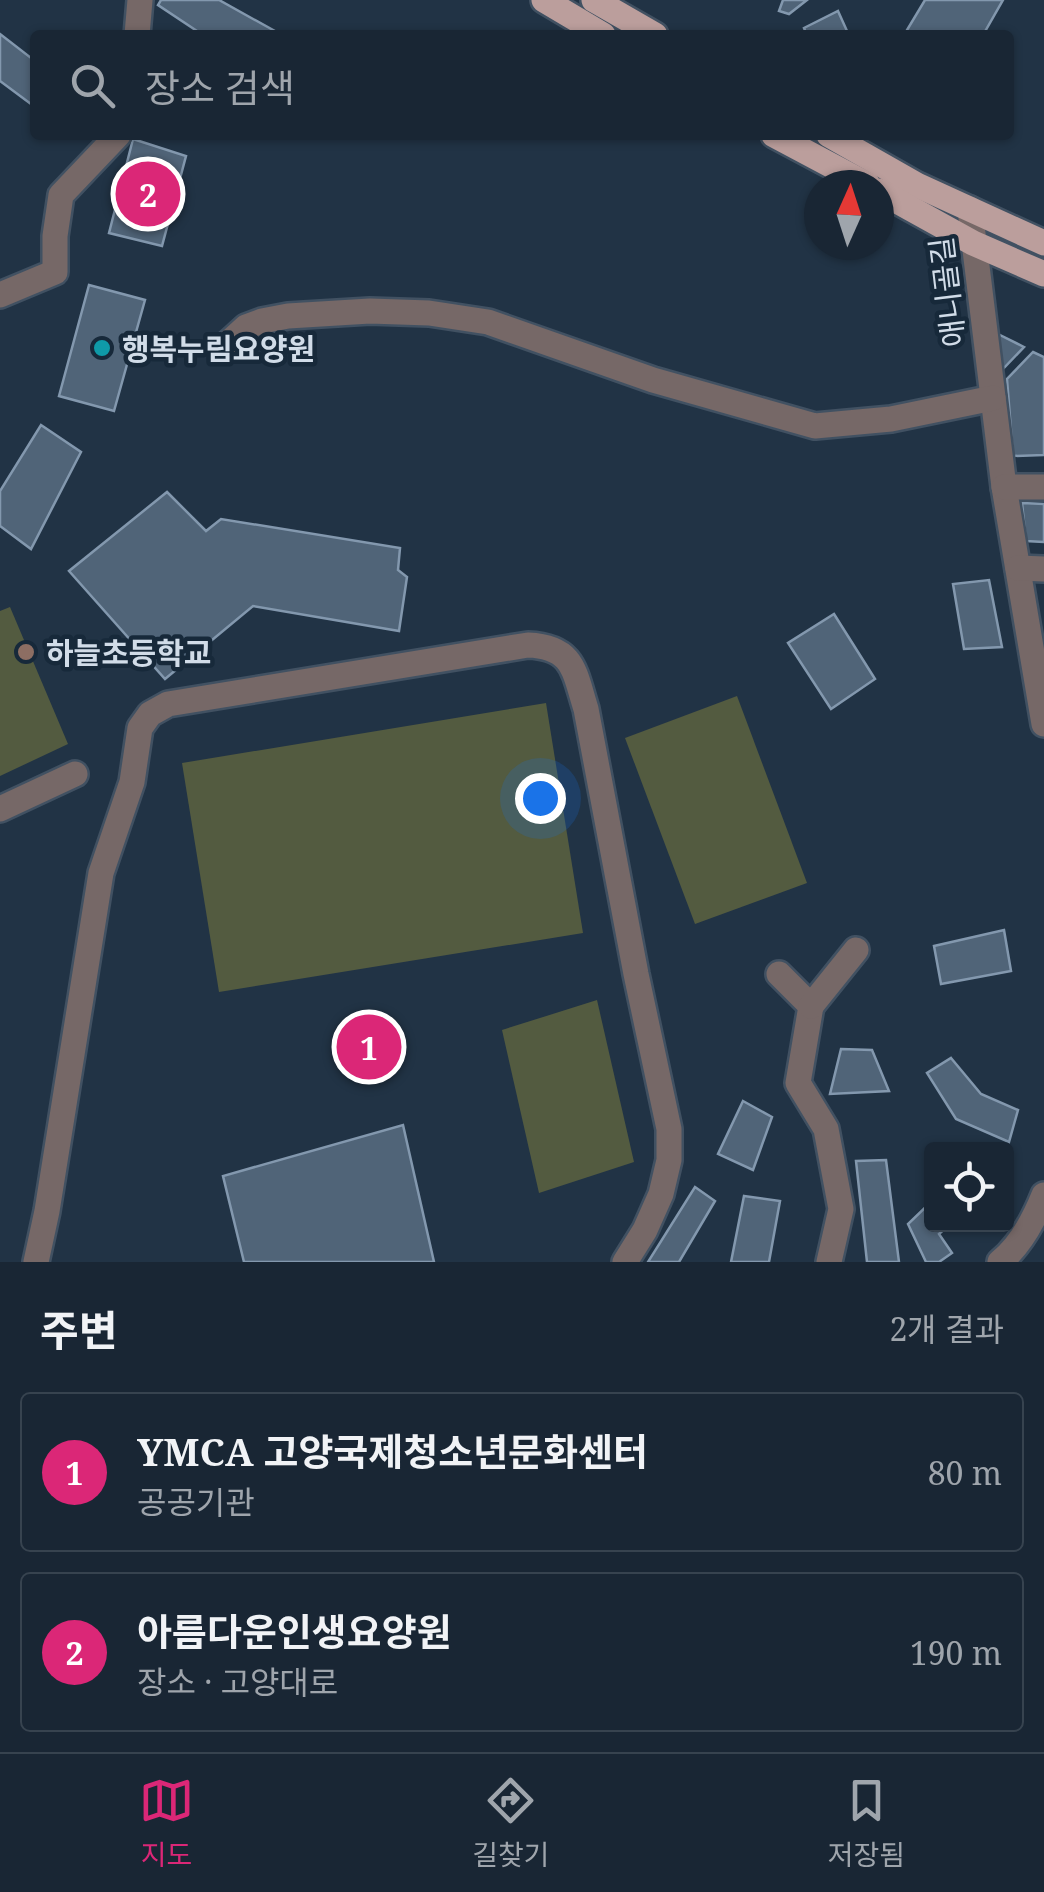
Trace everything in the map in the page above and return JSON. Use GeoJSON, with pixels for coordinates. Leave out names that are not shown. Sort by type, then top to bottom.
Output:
{"type":"FeatureCollection","features":[{"type":"Feature","properties":{"kind":"main road"},"geometry":{"type":"LineString","coordinates":[[544,0],[595,30]]}},
{"type":"Feature","properties":{"kind":"main road"},"geometry":{"type":"LineString","coordinates":[[597,1],[646,30]]}},
{"type":"Feature","properties":{"kind":"main road"},"geometry":{"type":"LineString","coordinates":[[783,140],[840,170]]}},
{"type":"Feature","properties":{"kind":"main road"},"geometry":{"type":"LineString","coordinates":[[838,140],[917,184],[1044,243]]}},
{"type":"Feature","properties":{"kind":"main road"},"geometry":{"type":"LineString","coordinates":[[894,199],[1044,274]]}},
{"type":"Feature","properties":{"kind":"street"},"geometry":{"type":"LineString","coordinates":[[138,30],[140,0]]}},
{"type":"Feature","properties":{"kind":"street"},"geometry":{"type":"LineString","coordinates":[[597,1],[602,30]]}},
{"type":"Feature","properties":{"kind":"street"},"geometry":{"type":"LineString","coordinates":[[0,295],[55,272],[61,195],[113,140]]}},
{"type":"Feature","properties":{"kind":"street","name":"애니골길"},"geometry":{"type":"LineString","coordinates":[[970,209],[1004,487],[1044,724]]}},
{"type":"Feature","properties":{"kind":"street"},"geometry":{"type":"LineString","coordinates":[[224,346],[246,327],[288,316],[370,311],[429,314],[488,322],[653,380],[815,426],[891,418],[993,398]]}},
{"type":"Feature","properties":{"kind":"street"},"geometry":{"type":"LineString","coordinates":[[1004,487],[1044,487]]}},
{"type":"Feature","properties":{"kind":"street"},"geometry":{"type":"LineString","coordinates":[[1018,568],[1044,569]]}},
{"type":"Feature","properties":{"kind":"street"},"geometry":{"type":"LineString","coordinates":[[36,1262],[101,873],[132,782],[140,728],[150,714],[168,704],[528,645],[547,646],[562,654],[571,666],[586,709],[670,1129],[669,1160],[661,1194],[645,1230],[624,1262]]}},
{"type":"Feature","properties":{"kind":"street"},"geometry":{"type":"LineString","coordinates":[[0,809],[74,774]]}},
{"type":"Feature","properties":{"kind":"street"},"geometry":{"type":"LineString","coordinates":[[829,1262],[841,1209],[826,1129],[798,1083],[811,1006],[856,950]]}},
{"type":"Feature","properties":{"kind":"street"},"geometry":{"type":"LineString","coordinates":[[780,974],[811,1006]]}},
{"type":"Feature","properties":{"kind":"street"},"geometry":{"type":"LineString","coordinates":[[1000,1262],[1018,1243],[1044,1196]]}},
{"type":"Feature","properties":{"kind":"green space"},"geometry":{"type":"Polygon","coordinates":[[[10,607],[68,744],[0,776],[0,611],[10,607]]]}},
{"type":"Feature","properties":{"kind":"green space"},"geometry":{"type":"Polygon","coordinates":[[[737,696],[807,883],[695,924],[625,738],[737,696]]]}},
{"type":"Feature","properties":{"kind":"green space"},"geometry":{"type":"Polygon","coordinates":[[[546,703],[583,933],[219,992],[182,763],[546,703]]]}},
{"type":"Feature","properties":{"kind":"green space"},"geometry":{"type":"Polygon","coordinates":[[[597,1000],[634,1162],[539,1193],[502,1030],[597,1000]]]}},
{"type":"Feature","properties":{"kind":"building"},"geometry":{"type":"Polygon","coordinates":[[[161,0],[219,0],[273,30],[196,30],[158,5],[161,0]]]}},
{"type":"Feature","properties":{"kind":"building"},"geometry":{"type":"Polygon","coordinates":[[[783,0],[807,0],[789,14],[779,11],[783,0]]]}},
{"type":"Feature","properties":{"kind":"building"},"geometry":{"type":"Polygon","coordinates":[[[925,0],[1003,0],[986,30],[907,30],[925,0]]]}},
{"type":"Feature","properties":{"kind":"building"},"geometry":{"type":"Polygon","coordinates":[[[838,11],[847,30],[805,30],[838,11]]]}},
{"type":"Feature","properties":{"kind":"building"},"geometry":{"type":"Polygon","coordinates":[[[0,34],[30,57],[30,103],[0,81],[0,34]]]}},
{"type":"Feature","properties":{"kind":"building"},"geometry":{"type":"Polygon","coordinates":[[[133,140],[186,156],[162,246],[109,233],[133,140]]]}},
{"type":"Feature","properties":{"kind":"building","name":"행복누림요양원"},"geometry":{"type":"Polygon","coordinates":[[[89,285],[145,300],[114,411],[59,396],[89,285]]]}},
{"type":"Feature","properties":{"kind":"building"},"geometry":{"type":"Polygon","coordinates":[[[998,334],[1024,347],[1002,370],[998,334]]]}},
{"type":"Feature","properties":{"kind":"building"},"geometry":{"type":"Polygon","coordinates":[[[1033,352],[1044,357],[1044,455],[1013,456],[1007,379],[1033,352]]]}},
{"type":"Feature","properties":{"kind":"building"},"geometry":{"type":"Polygon","coordinates":[[[41,425],[81,452],[31,549],[0,526],[0,491],[41,425]]]}},
{"type":"Feature","properties":{"kind":"building"},"geometry":{"type":"Polygon","coordinates":[[[167,492],[206,531],[221,519],[400,548],[398,570],[407,577],[399,631],[253,606],[165,679],[69,571],[167,492]]]}},
{"type":"Feature","properties":{"kind":"building"},"geometry":{"type":"Polygon","coordinates":[[[1022,503],[1044,504],[1044,542],[1026,541],[1022,503]]]}},
{"type":"Feature","properties":{"kind":"building"},"geometry":{"type":"Polygon","coordinates":[[[989,580],[1002,647],[964,649],[953,584],[989,580]]]}},
{"type":"Feature","properties":{"kind":"building"},"geometry":{"type":"Polygon","coordinates":[[[834,614],[875,679],[831,709],[788,643],[834,614]]]}},
{"type":"Feature","properties":{"kind":"building"},"geometry":{"type":"Polygon","coordinates":[[[1004,930],[1011,971],[941,984],[934,946],[1004,930]]]}},
{"type":"Feature","properties":{"kind":"building"},"geometry":{"type":"Polygon","coordinates":[[[841,1049],[872,1050],[889,1091],[830,1094],[841,1049]]]}},
{"type":"Feature","properties":{"kind":"building"},"geometry":{"type":"Polygon","coordinates":[[[951,1058],[981,1094],[1018,1110],[1009,1142],[956,1119],[927,1073],[951,1058]]]}},
{"type":"Feature","properties":{"kind":"building"},"geometry":{"type":"Polygon","coordinates":[[[743,1101],[772,1117],[753,1170],[718,1154],[743,1101]]]}},
{"type":"Feature","properties":{"kind":"building"},"geometry":{"type":"Polygon","coordinates":[[[403,1125],[434,1262],[244,1262],[223,1176],[403,1125]]]}},
{"type":"Feature","properties":{"kind":"building"},"geometry":{"type":"Polygon","coordinates":[[[886,1160],[899,1262],[867,1262],[856,1161],[886,1160]]]}},
{"type":"Feature","properties":{"kind":"building"},"geometry":{"type":"Polygon","coordinates":[[[695,1187],[715,1201],[679,1262],[648,1262],[695,1187]]]}},
{"type":"Feature","properties":{"kind":"building"},"geometry":{"type":"Polygon","coordinates":[[[744,1196],[780,1201],[769,1262],[731,1262],[744,1196]]]}},
{"type":"Feature","properties":{"kind":"building"},"geometry":{"type":"Polygon","coordinates":[[[924,1209],[924,1232],[941,1232],[952,1253],[939,1262],[926,1262],[908,1224],[924,1209]]]}},
{"type":"Feature","properties":{"kind":"place","name":"아름다운인생요양원"},"geometry":{"type":"Point","coordinates":[148,194]}},
{"type":"Feature","properties":{"kind":"place","name":"행복누림요양원"},"geometry":{"type":"Point","coordinates":[102,348]}},
{"type":"Feature","properties":{"kind":"place","name":"하늘초등학교"},"geometry":{"type":"Point","coordinates":[26,652]}},
{"type":"Feature","properties":{"kind":"place","name":"YMCA 고양국제청소년문화센터"},"geometry":{"type":"Point","coordinates":[369,1047]}}]}
